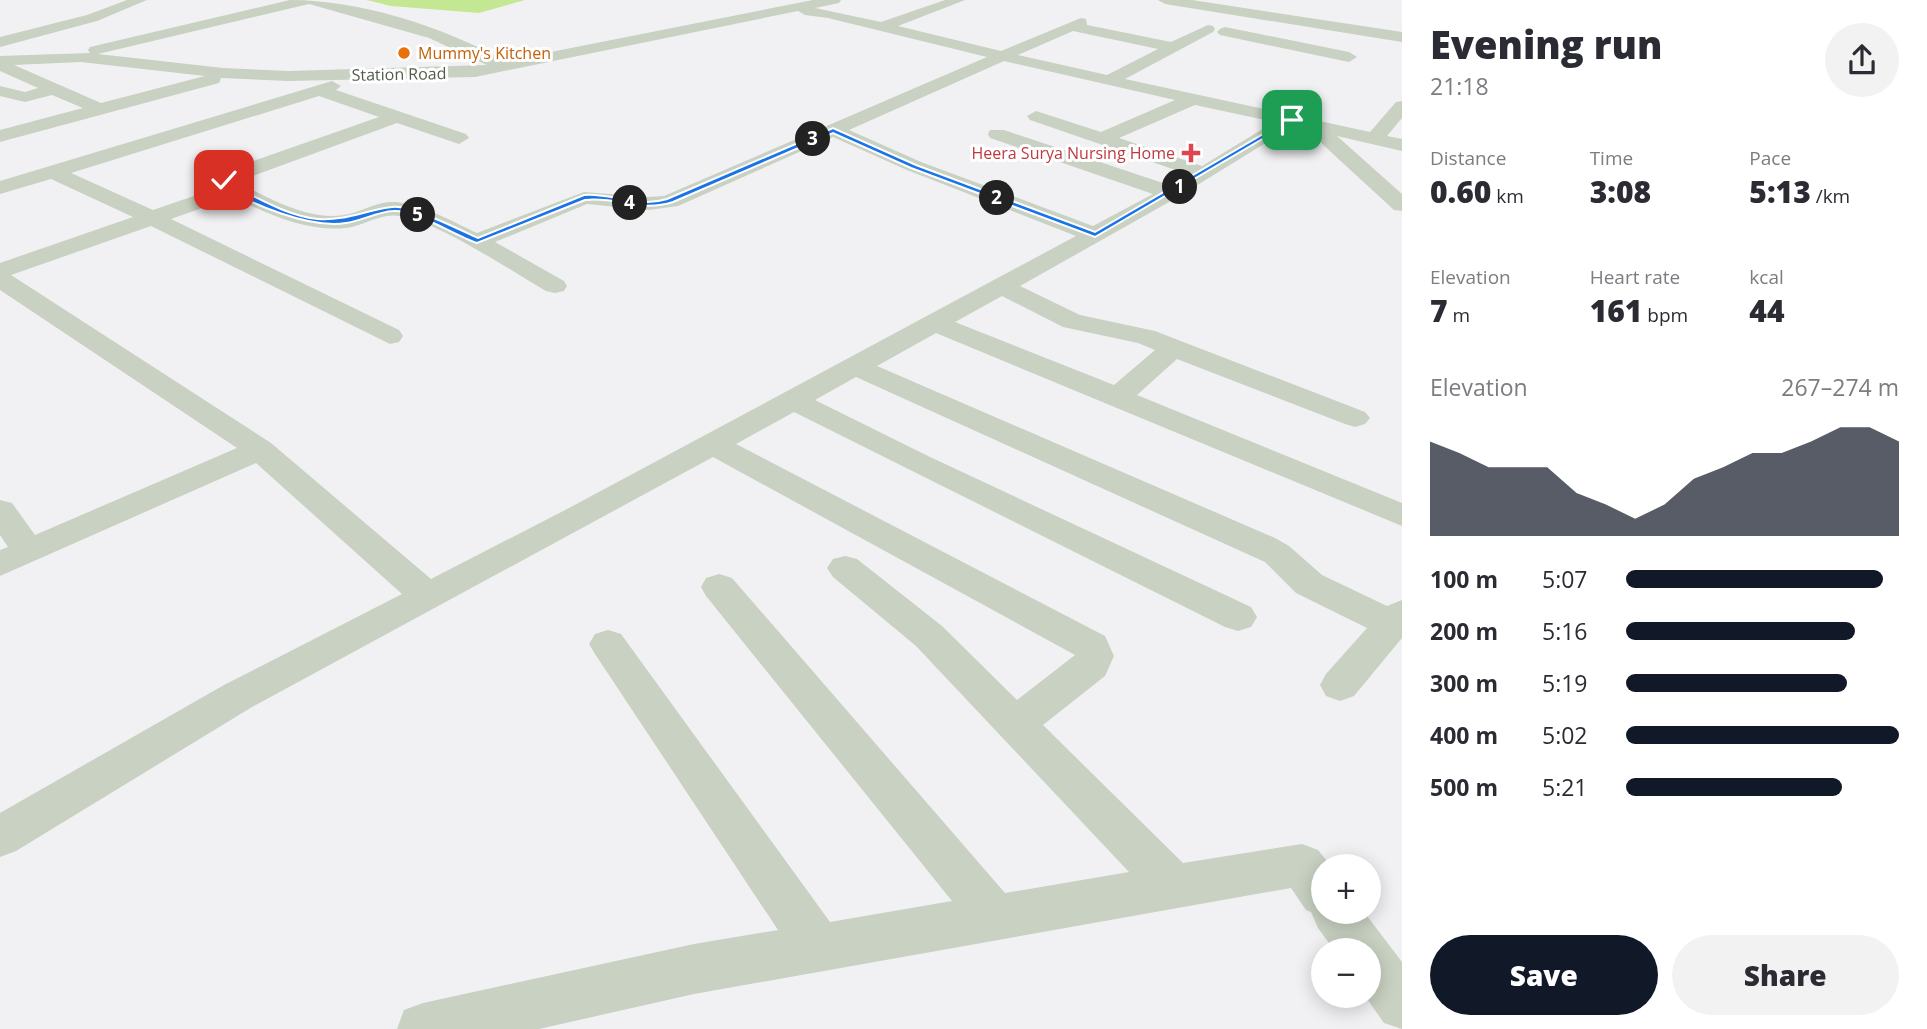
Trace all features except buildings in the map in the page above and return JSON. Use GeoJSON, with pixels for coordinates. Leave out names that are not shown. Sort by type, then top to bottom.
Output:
{"type":"FeatureCollection","features":[{"type":"Feature","properties":{"kind":"street"},"geometry":{"type":"LineString","coordinates":[[0,42],[92,18],[140,0]]}},
{"type":"Feature","properties":{"kind":"street"},"geometry":{"type":"LineString","coordinates":[[67,57],[310,0],[444,37],[503,67]]}},
{"type":"Feature","properties":{"kind":"street"},"geometry":{"type":"LineString","coordinates":[[882,27],[958,0]]}},
{"type":"Feature","properties":{"kind":"street"},"geometry":{"type":"LineString","coordinates":[[1164,0],[1402,37]]}},
{"type":"Feature","properties":{"kind":"street"},"geometry":{"type":"LineString","coordinates":[[1260,16],[1274,0]]}},
{"type":"Feature","properties":{"kind":"street"},"geometry":{"type":"LineString","coordinates":[[731,5],[731,11],[748,17]]}},
{"type":"Feature","properties":{"kind":"street","name":"Station Road"},"geometry":{"type":"LineString","coordinates":[[1,71],[67,57],[233,74],[365,76],[475,72],[789,9],[831,5],[882,27],[999,56],[1402,145]]}},
{"type":"Feature","properties":{"kind":"street"},"geometry":{"type":"LineString","coordinates":[[477,241],[584,198],[600,196],[640,205],[656,205],[670,201],[1076,24],[1173,47]]}},
{"type":"Feature","properties":{"kind":"street"},"geometry":{"type":"LineString","coordinates":[[1181,24],[1349,57]]}},
{"type":"Feature","properties":{"kind":"street"},"geometry":{"type":"LineString","coordinates":[[0,26],[34,33]]}},
{"type":"Feature","properties":{"kind":"street"},"geometry":{"type":"LineString","coordinates":[[1109,80],[1208,29]]}},
{"type":"Feature","properties":{"kind":"street"},"geometry":{"type":"LineString","coordinates":[[1,71],[28,77],[99,109]]}},
{"type":"Feature","properties":{"kind":"street"},"geometry":{"type":"LineString","coordinates":[[0,136],[233,74]]}},
{"type":"Feature","properties":{"kind":"street"},"geometry":{"type":"LineString","coordinates":[[0,188],[365,76]]}},
{"type":"Feature","properties":{"kind":"street"},"geometry":{"type":"LineString","coordinates":[[0,92],[24,97],[54,89]]}},
{"type":"Feature","properties":{"kind":"street"},"geometry":{"type":"LineString","coordinates":[[319,90],[459,138]]}},
{"type":"Feature","properties":{"kind":"street"},"geometry":{"type":"LineString","coordinates":[[1101,139],[1193,99]]}},
{"type":"Feature","properties":{"kind":"street"},"geometry":{"type":"LineString","coordinates":[[1374,139],[1402,106]]}},
{"type":"Feature","properties":{"kind":"street"},"geometry":{"type":"LineString","coordinates":[[399,116],[229,176],[224,184],[290,215],[315,221],[345,221],[386,209],[403,209],[477,241],[555,286]]}},
{"type":"Feature","properties":{"kind":"street"},"geometry":{"type":"LineString","coordinates":[[1036,116],[1203,173]]}},
{"type":"Feature","properties":{"kind":"street"},"geometry":{"type":"LineString","coordinates":[[0,836],[238,696],[713,444],[1203,173],[1303,123],[1402,205]]}},
{"type":"Feature","properties":{"kind":"street"},"geometry":{"type":"LineString","coordinates":[[833,130],[914,166],[1095,235]]}},
{"type":"Feature","properties":{"kind":"street"},"geometry":{"type":"LineString","coordinates":[[997,134],[1171,193]]}},
{"type":"Feature","properties":{"kind":"street"},"geometry":{"type":"LineString","coordinates":[[52,172],[155,219],[390,336]]}},
{"type":"Feature","properties":{"kind":"street"},"geometry":{"type":"LineString","coordinates":[[0,271],[235,189]]}},
{"type":"Feature","properties":{"kind":"street"},"geometry":{"type":"LineString","coordinates":[[0,279],[260,450],[428,597]]}},
{"type":"Feature","properties":{"kind":"street"},"geometry":{"type":"LineString","coordinates":[[1001,286],[1072,321],[1135,334],[1355,418]]}},
{"type":"Feature","properties":{"kind":"street"},"geometry":{"type":"LineString","coordinates":[[934,323],[1118,396],[1291,471],[1402,515]]}},
{"type":"Feature","properties":{"kind":"street"},"geometry":{"type":"LineString","coordinates":[[1118,396],[1172,348]]}},
{"type":"Feature","properties":{"kind":"street"},"geometry":{"type":"LineString","coordinates":[[855,366],[1263,546],[1277,554],[1309,584],[1397,618],[1340,685]]}},
{"type":"Feature","properties":{"kind":"street"},"geometry":{"type":"LineString","coordinates":[[793,400],[919,464],[1238,617]]}},
{"type":"Feature","properties":{"kind":"street"},"geometry":{"type":"LineString","coordinates":[[713,444],[1091,646],[1096,656],[1091,664],[1014,725]]}},
{"type":"Feature","properties":{"kind":"street"},"geometry":{"type":"LineString","coordinates":[[0,511],[15,558],[260,450]]}},
{"type":"Feature","properties":{"kind":"street"},"geometry":{"type":"LineString","coordinates":[[845,568],[929,636],[1174,887]]}},
{"type":"Feature","properties":{"kind":"street"},"geometry":{"type":"LineString","coordinates":[[719,587],[995,917]]}},
{"type":"Feature","properties":{"kind":"street"},"geometry":{"type":"LineString","coordinates":[[608,644],[819,948]]}},
{"type":"Feature","properties":{"kind":"street"},"geometry":{"type":"LineString","coordinates":[[423,1029],[694,969],[995,917],[1302,865],[1311,877]]}},
{"type":"Feature","properties":{"kind":"street"},"geometry":{"type":"LineString","coordinates":[[1381,976],[1402,1005]]}},
{"type":"Feature","properties":{"kind":"shaded area"},"geometry":{"type":"Polygon","coordinates":[[[367,0],[525,0],[479,13],[391,6],[367,0]]]}},
{"type":"Feature","properties":{"kind":"place","name":"Mummy's Kitchen"},"geometry":{"type":"Point","coordinates":[404,53]}},
{"type":"Feature","properties":{"kind":"place","name":"Heera Surya Nursing Home"},"geometry":{"type":"Point","coordinates":[1191,153]}},
{"type":"Feature","properties":{"kind":"route"},"geometry":{"type":"LineString","coordinates":[[224,180],[224,184],[290,215],[328,222],[356,219],[386,209],[403,209],[477,241],[493,237],[584,198],[600,196],[640,205],[656,205],[670,201],[833,130],[914,166],[1095,235],[1292,120]]}}]}
